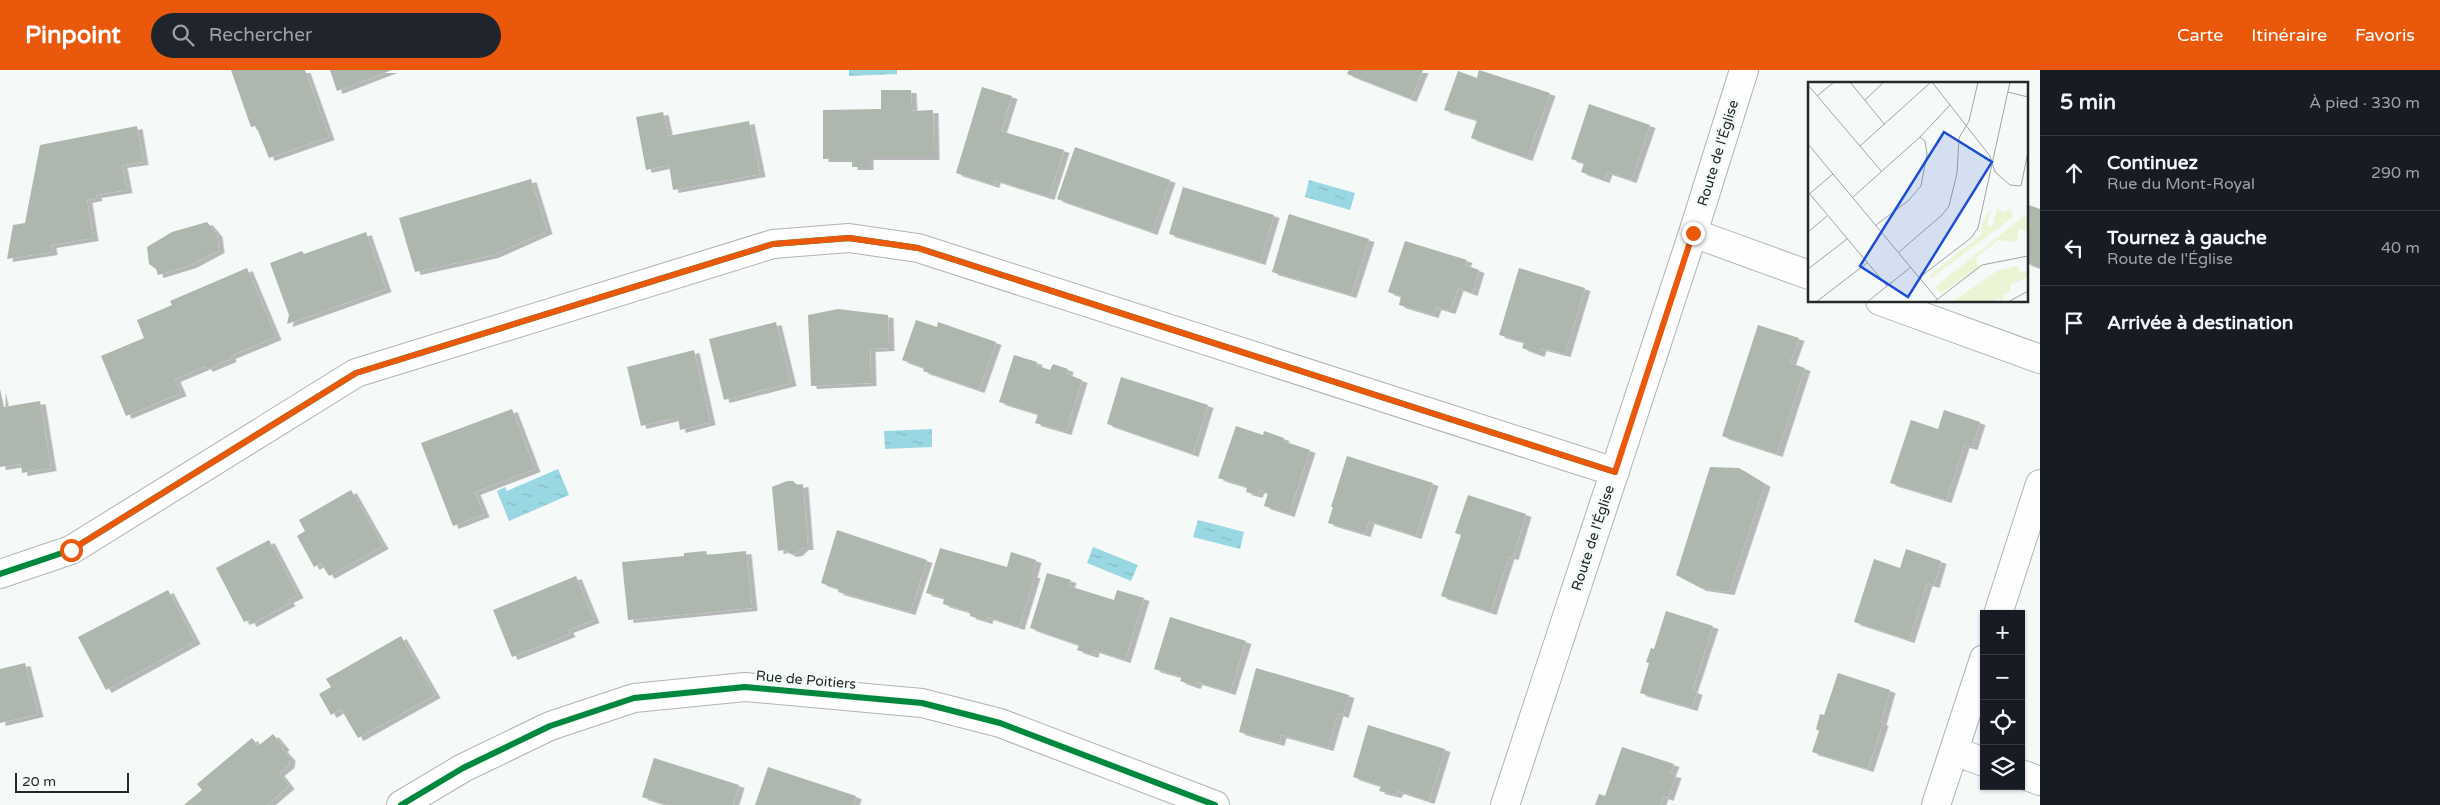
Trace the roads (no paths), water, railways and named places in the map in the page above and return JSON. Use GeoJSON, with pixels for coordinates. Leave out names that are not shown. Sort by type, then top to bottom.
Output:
{"type":"FeatureCollection","features":[{"type":"Feature","properties":{"kind":"street","name":"Route de l'Église"},"geometry":{"type":"LineString","coordinates":[[1505,805],[1693,233],[1738,72]]}},
{"type":"Feature","properties":{"kind":"street"},"geometry":{"type":"LineString","coordinates":[[1693,233],[1808,275]]}},
{"type":"Feature","properties":{"kind":"street"},"geometry":{"type":"LineString","coordinates":[[0,574],[71,550],[356,373],[773,244],[849,238],[918,248],[1615,472]]}},
{"type":"Feature","properties":{"kind":"street"},"geometry":{"type":"LineString","coordinates":[[1883,302],[2040,359]]}},
{"type":"Feature","properties":{"kind":"street"},"geometry":{"type":"LineString","coordinates":[[1999,610],[2040,484]]}},
{"type":"Feature","properties":{"kind":"street"},"geometry":{"type":"LineString","coordinates":[[1936,805],[1980,671]]}},
{"type":"Feature","properties":{"kind":"street","name":"Rue de Poitiers"},"geometry":{"type":"LineString","coordinates":[[401,805],[463,768],[550,726],[634,698],[745,687],[922,703],[1000,723],[1215,805]]}},
{"type":"Feature","properties":{"kind":"street"},"geometry":{"type":"LineString","coordinates":[[1954,751],[1980,761]]}},
{"type":"Feature","properties":{"kind":"street"},"geometry":{"type":"LineString","coordinates":[[2025,775],[2040,781]]}},
{"type":"Feature","properties":{"kind":"water"},"geometry":{"type":"Polygon","coordinates":[[[849,70],[897,70],[897,74],[849,76],[849,70]]]}},
{"type":"Feature","properties":{"kind":"water"},"geometry":{"type":"Polygon","coordinates":[[[1309,180],[1355,193],[1350,210],[1305,197],[1309,180]]]}},
{"type":"Feature","properties":{"kind":"water"},"geometry":{"type":"Polygon","coordinates":[[[932,429],[932,447],[885,449],[884,431],[932,429]]]}},
{"type":"Feature","properties":{"kind":"water"},"geometry":{"type":"Polygon","coordinates":[[[558,469],[569,495],[509,521],[497,491],[505,487],[507,491],[558,469]]]}},
{"type":"Feature","properties":{"kind":"water"},"geometry":{"type":"Polygon","coordinates":[[[1198,520],[1244,532],[1240,549],[1193,537],[1198,520]]]}},
{"type":"Feature","properties":{"kind":"water"},"geometry":{"type":"Polygon","coordinates":[[[1093,547],[1138,565],[1131,581],[1087,563],[1093,547]]]}}]}
